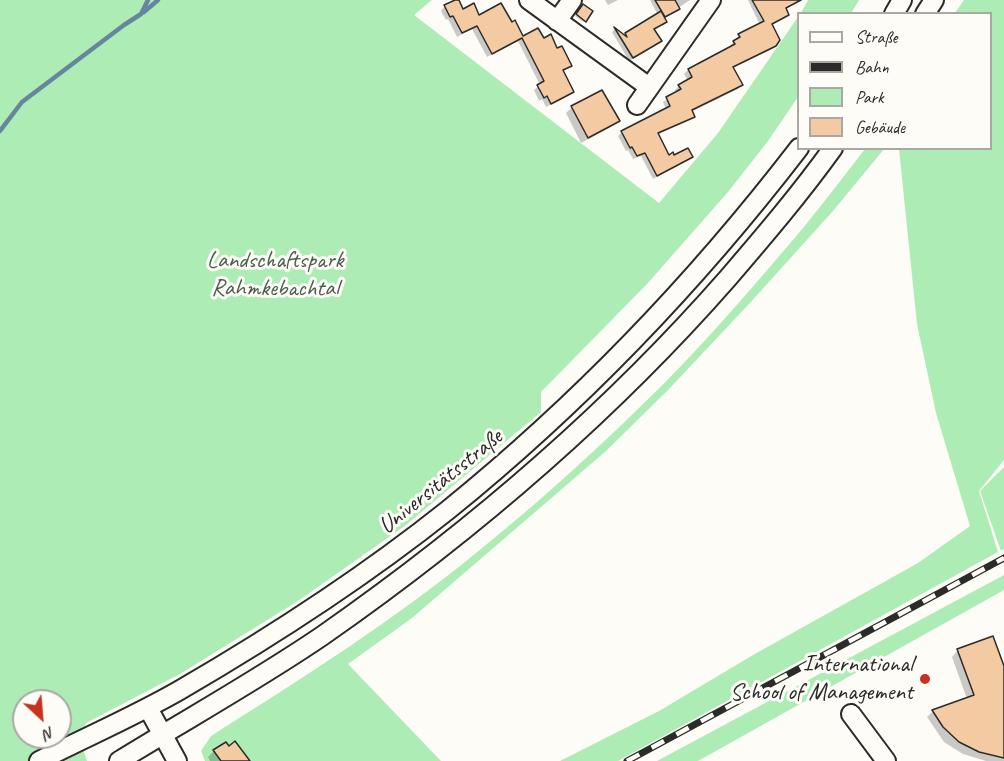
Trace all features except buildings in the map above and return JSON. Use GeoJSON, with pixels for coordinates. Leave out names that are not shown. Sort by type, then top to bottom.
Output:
{"type":"FeatureCollection","features":[{"type":"Feature","properties":{"kind":"street"},"geometry":{"type":"LineString","coordinates":[[529,0],[649,87]]}},
{"type":"Feature","properties":{"kind":"street"},"geometry":{"type":"LineString","coordinates":[[557,21],[572,0]]}},
{"type":"Feature","properties":{"kind":"street"},"geometry":{"type":"LineString","coordinates":[[637,105],[711,0]]}},
{"type":"Feature","properties":{"kind":"street","name":"Universitätsstraße"},"geometry":{"type":"LineString","coordinates":[[39,761],[148,708],[262,641],[323,602],[410,540],[516,453],[604,370],[725,241],[797,150]]}},
{"type":"Feature","properties":{"kind":"street"},"geometry":{"type":"LineString","coordinates":[[119,761],[260,677],[331,630],[435,554],[516,488],[580,431],[664,348],[765,235],[831,150]]}},
{"type":"Feature","properties":{"kind":"street"},"geometry":{"type":"LineString","coordinates":[[148,708],[177,761]]}},
{"type":"Feature","properties":{"kind":"street"},"geometry":{"type":"LineString","coordinates":[[851,714],[886,761]]}},
{"type":"Feature","properties":{"kind":"green space","name":"Landschaftspark Rahmkebachtal"},"geometry":{"type":"Polygon","coordinates":[[[0,0],[432,0],[414,15],[659,203],[718,133],[797,18],[797,98],[768,141],[728,192],[647,284],[541,392],[541,412],[406,525],[298,601],[180,674],[86,723],[80,740],[87,761],[0,761],[0,0]]]}},
{"type":"Feature","properties":{"kind":"green space"},"geometry":{"type":"Polygon","coordinates":[[[808,0],[859,0],[852,12],[802,12],[808,0]]]}},
{"type":"Feature","properties":{"kind":"green space"},"geometry":{"type":"Polygon","coordinates":[[[964,0],[1004,0],[1004,460],[979,491],[998,552],[618,761],[560,761],[659,711],[753,655],[918,563],[970,526],[936,413],[917,324],[899,150],[992,150],[992,12],[956,12],[964,0]]]}},
{"type":"Feature","properties":{"kind":"green space"},"geometry":{"type":"Polygon","coordinates":[[[864,150],[883,150],[833,211],[749,304],[668,390],[606,451],[412,618],[348,664],[441,761],[205,761],[201,751],[211,736],[379,626],[444,578],[540,500],[602,444],[680,367],[806,224],[864,150]]]}},
{"type":"Feature","properties":{"kind":"green space"},"geometry":{"type":"Polygon","coordinates":[[[1004,467],[1004,549],[1001,551],[980,491],[1004,467]]]}},
{"type":"Feature","properties":{"kind":"green space"},"geometry":{"type":"Polygon","coordinates":[[[1004,575],[1004,590],[698,761],[657,761],[1004,575]]]}},
{"type":"Feature","properties":{"kind":"waterway"},"geometry":{"type":"LineString","coordinates":[[0,131],[22,102],[141,14],[148,0]]}},
{"type":"Feature","properties":{"kind":"waterway"},"geometry":{"type":"LineString","coordinates":[[144,12],[158,0]]}},
{"type":"Feature","properties":{"kind":"railway"},"geometry":{"type":"LineString","coordinates":[[627,761],[1004,558]]}},
{"type":"Feature","properties":{"kind":"place","name":"International School of Management"},"geometry":{"type":"Point","coordinates":[925,679]}}]}
